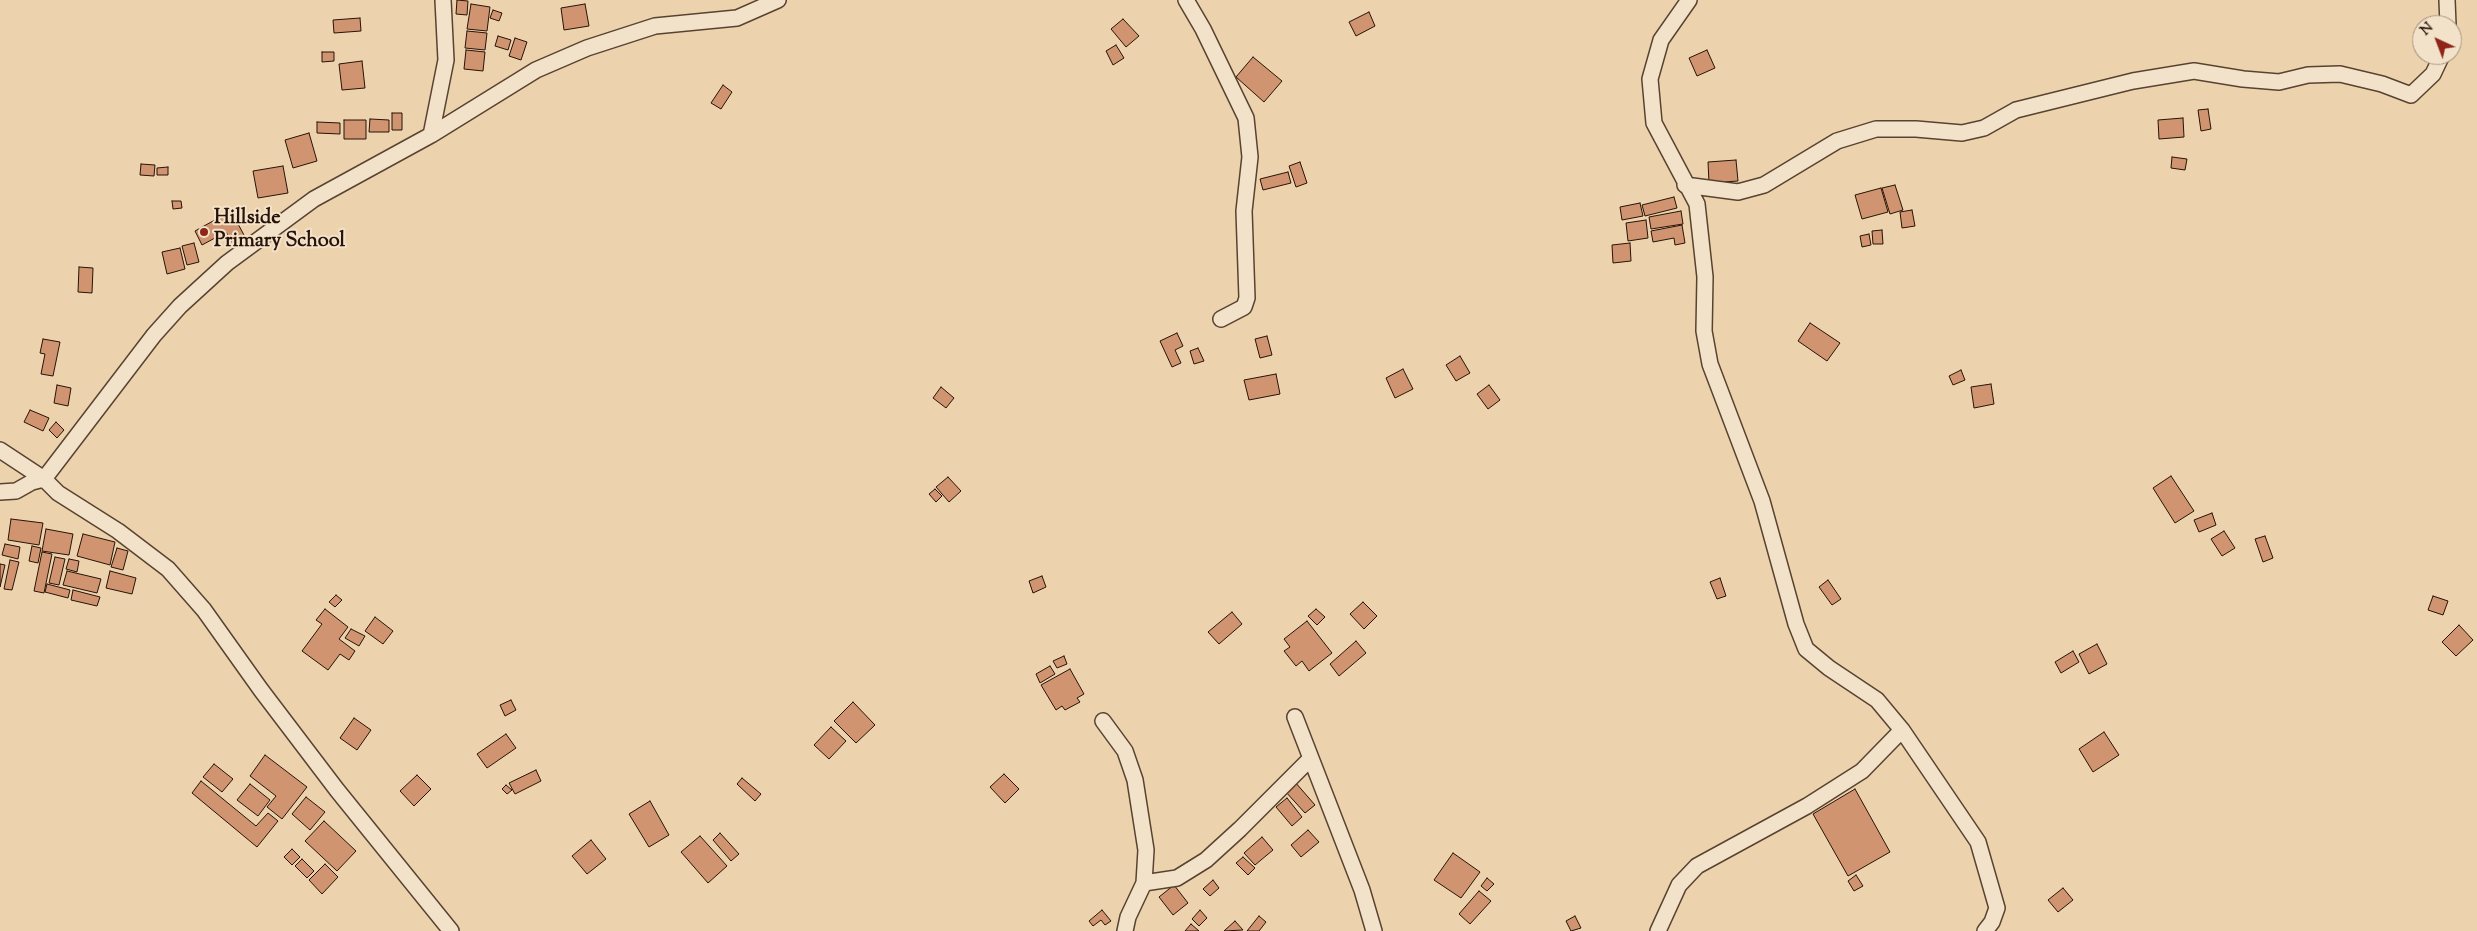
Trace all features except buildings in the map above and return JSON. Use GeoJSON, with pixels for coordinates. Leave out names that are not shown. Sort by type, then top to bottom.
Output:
{"type":"FeatureCollection","features":[{"type":"Feature","properties":{"kind":"street"},"geometry":{"type":"LineString","coordinates":[[431,135],[446,60],[443,0]]}},
{"type":"Feature","properties":{"kind":"street"},"geometry":{"type":"LineString","coordinates":[[0,492],[16,491],[32,482],[44,479],[154,335],[180,306],[227,264],[314,199],[431,135],[536,70],[587,48],[655,26],[737,18],[778,0]]}},
{"type":"Feature","properties":{"kind":"street"},"geometry":{"type":"LineString","coordinates":[[1186,0],[1203,29],[1246,118],[1250,157],[1244,212],[1247,298],[1244,307],[1221,319]]}},
{"type":"Feature","properties":{"kind":"street"},"geometry":{"type":"LineString","coordinates":[[1689,0],[1661,40],[1650,79],[1654,123],[1685,185],[1697,204],[1705,277],[1704,332],[1710,364],[1762,501],[1796,624],[1806,649],[1829,668],[1877,700],[1902,730],[1978,842],[1997,908],[1992,922],[1985,931]]}},
{"type":"Feature","properties":{"kind":"street"},"geometry":{"type":"LineString","coordinates":[[2447,0],[2448,15]]}},
{"type":"Feature","properties":{"kind":"street"},"geometry":{"type":"LineString","coordinates":[[1685,185],[1738,192],[1764,185],[1837,141],[1876,129],[1916,129],[1962,133],[1984,128],[2016,110],[2133,81],[2194,71],[2243,79],[2280,82],[2308,75],[2340,74],[2382,84],[2411,95],[2434,74],[2438,65]]}},
{"type":"Feature","properties":{"kind":"street"},"geometry":{"type":"LineString","coordinates":[[0,450],[44,479],[58,493],[118,531],[168,569],[204,610],[261,690],[331,782],[451,931]]}},
{"type":"Feature","properties":{"kind":"street"},"geometry":{"type":"LineString","coordinates":[[1294,718],[1362,890],[1374,931]]}},
{"type":"Feature","properties":{"kind":"street"},"geometry":{"type":"LineString","coordinates":[[1103,721],[1125,751],[1135,780],[1146,850],[1144,883],[1128,917],[1125,931]]}},
{"type":"Feature","properties":{"kind":"street"},"geometry":{"type":"LineString","coordinates":[[1658,931],[1679,885],[1697,866],[1808,806],[1862,770],[1902,730]]}},
{"type":"Feature","properties":{"kind":"street"},"geometry":{"type":"LineString","coordinates":[[1144,883],[1177,878],[1206,860],[1310,759]]}},
{"type":"Feature","properties":{"kind":"place","name":"Hillside Primary School"},"geometry":{"type":"Point","coordinates":[204,232]}}]}
